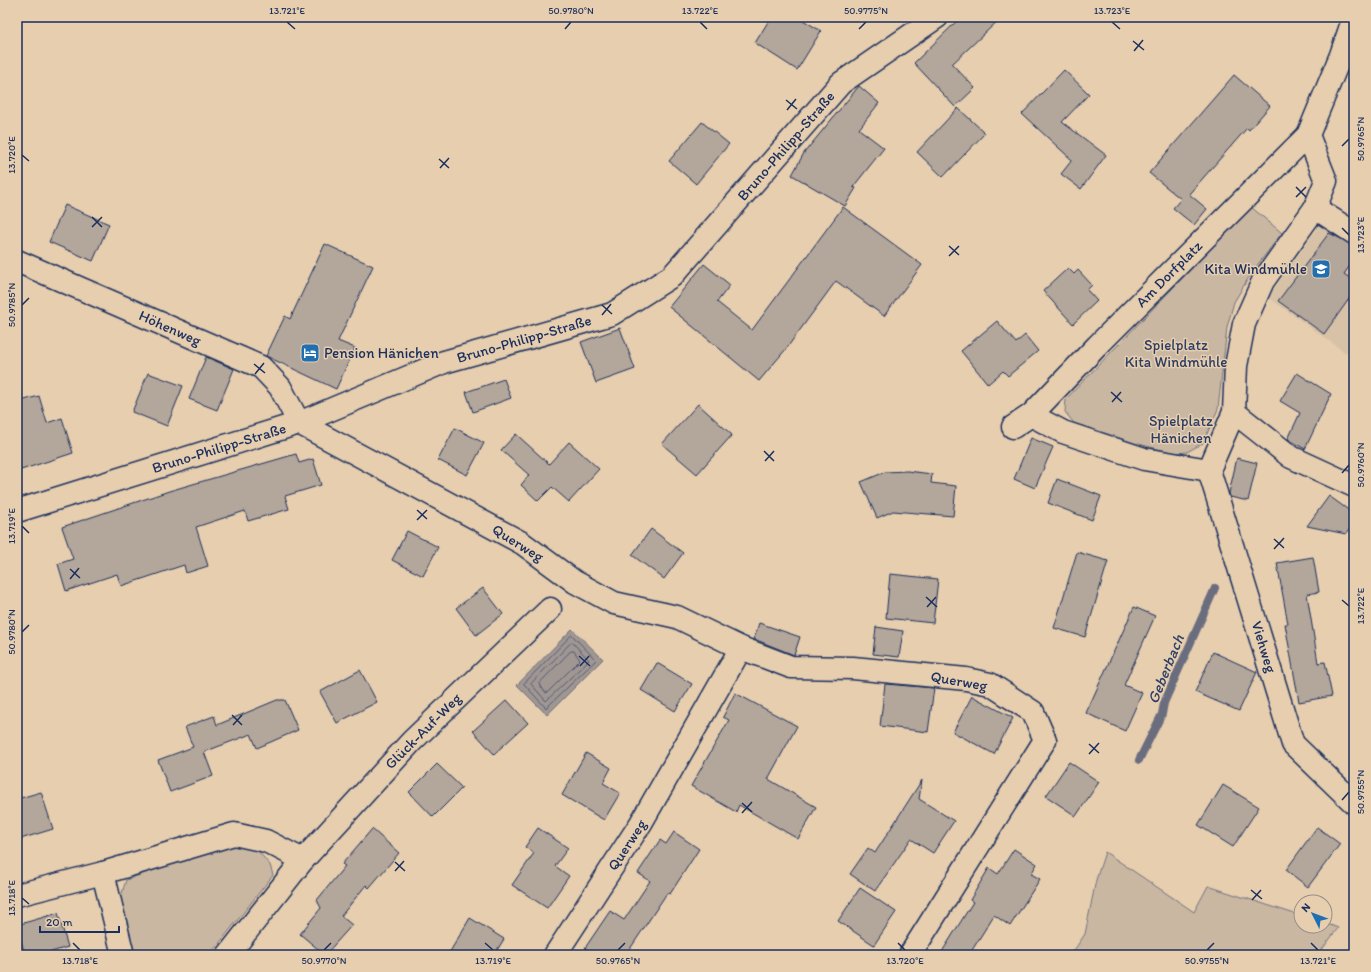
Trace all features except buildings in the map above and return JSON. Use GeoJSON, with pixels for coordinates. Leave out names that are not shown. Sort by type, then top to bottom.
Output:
{"type":"FeatureCollection","features":[{"type":"Feature","properties":{"kind":"street","name":"Bruno-Philipp-Straße"},"geometry":{"type":"LineString","coordinates":[[17,511],[299,423],[444,362],[612,314],[672,276],[841,83],[937,17]]}},
{"type":"Feature","properties":{"kind":"street","name":"Am Dorfplatz"},"geometry":{"type":"LineString","coordinates":[[1013,427],[1031,415],[1097,346],[1308,135],[1341,55],[1354,17]]}},
{"type":"Feature","properties":{"kind":"street"},"geometry":{"type":"LineString","coordinates":[[1031,415],[1063,432],[1144,459],[1209,470],[1234,412],[1236,366],[1244,324],[1263,281],[1315,208],[1326,181],[1308,135]]}},
{"type":"Feature","properties":{"kind":"street"},"geometry":{"type":"LineString","coordinates":[[1315,208],[1354,233]]}},
{"type":"Feature","properties":{"kind":"street","name":"Höhenweg"},"geometry":{"type":"LineString","coordinates":[[17,261],[261,367],[280,387],[299,423]]}},
{"type":"Feature","properties":{"kind":"street"},"geometry":{"type":"LineString","coordinates":[[1234,412],[1291,457],[1354,486]]}},
{"type":"Feature","properties":{"kind":"street","name":"Querweg"},"geometry":{"type":"LineString","coordinates":[[299,423],[522,543],[574,582],[614,603],[677,617],[741,648],[791,667],[853,668],[966,679],[990,684],[1033,712],[1045,740],[910,955]]}},
{"type":"Feature","properties":{"kind":"street","name":"Viehweg"},"geometry":{"type":"LineString","coordinates":[[1209,470],[1293,744],[1354,803]]}},
{"type":"Feature","properties":{"kind":"street","name":"Glück-Auf-Weg"},"geometry":{"type":"LineString","coordinates":[[228,955],[302,860],[412,741],[550,609]]}},
{"type":"Feature","properties":{"kind":"street","name":"Querweg"},"geometry":{"type":"LineString","coordinates":[[554,955],[641,823],[741,648]]}},
{"type":"Feature","properties":{"kind":"street"},"geometry":{"type":"LineString","coordinates":[[17,895],[103,873],[234,834],[266,841],[302,860]]}},
{"type":"Feature","properties":{"kind":"street"},"geometry":{"type":"LineString","coordinates":[[103,873],[123,955]]}},
{"type":"Feature","properties":{"kind":"shaded area","name":"Kita Windmühle"},"geometry":{"type":"Polygon","coordinates":[[[1323,220],[1354,241],[1354,340],[1346,353],[1268,297],[1323,220]]]}},
{"type":"Feature","properties":{"kind":"green space","name":"Spielplatz Kita Windmühle"},"geometry":{"type":"Polygon","coordinates":[[[1251,207],[1282,233],[1252,272],[1234,302],[1227,327],[1218,409],[1203,443],[1187,452],[1176,453],[1135,443],[1074,423],[1065,412],[1066,399],[1251,207]]]}},
{"type":"Feature","properties":{"kind":"green space"},"geometry":{"type":"Polygon","coordinates":[[[223,845],[253,845],[270,865],[273,875],[210,955],[135,955],[120,900],[126,880],[223,845]]]}},
{"type":"Feature","properties":{"kind":"green space"},"geometry":{"type":"Polygon","coordinates":[[[1105,852],[1194,912],[1208,886],[1293,913],[1293,934],[1333,934],[1333,926],[1338,928],[1318,955],[1071,955],[1085,934],[1096,880],[1105,852]]]}},
{"type":"Feature","properties":{"kind":"water"},"geometry":{"type":"Polygon","coordinates":[[[572,629],[603,659],[547,715],[517,685],[572,629]]]}},
{"type":"Feature","properties":{"kind":"waterway","name":"Geberbach"},"geometry":{"type":"LineString","coordinates":[[1139,760],[1162,714],[1164,703],[1215,588]]}},
{"type":"Feature","properties":{"kind":"place","name":"Kita Windmühle"},"geometry":{"type":"Point","coordinates":[1321,269]}},
{"type":"Feature","properties":{"kind":"place","name":"Pension Hänichen"},"geometry":{"type":"Point","coordinates":[310,353]}},
{"type":"Feature","properties":{"kind":"park label","name":"Spielplatz Hänichen"},"geometry":{"type":"Point","coordinates":[1181,430]}}]}
